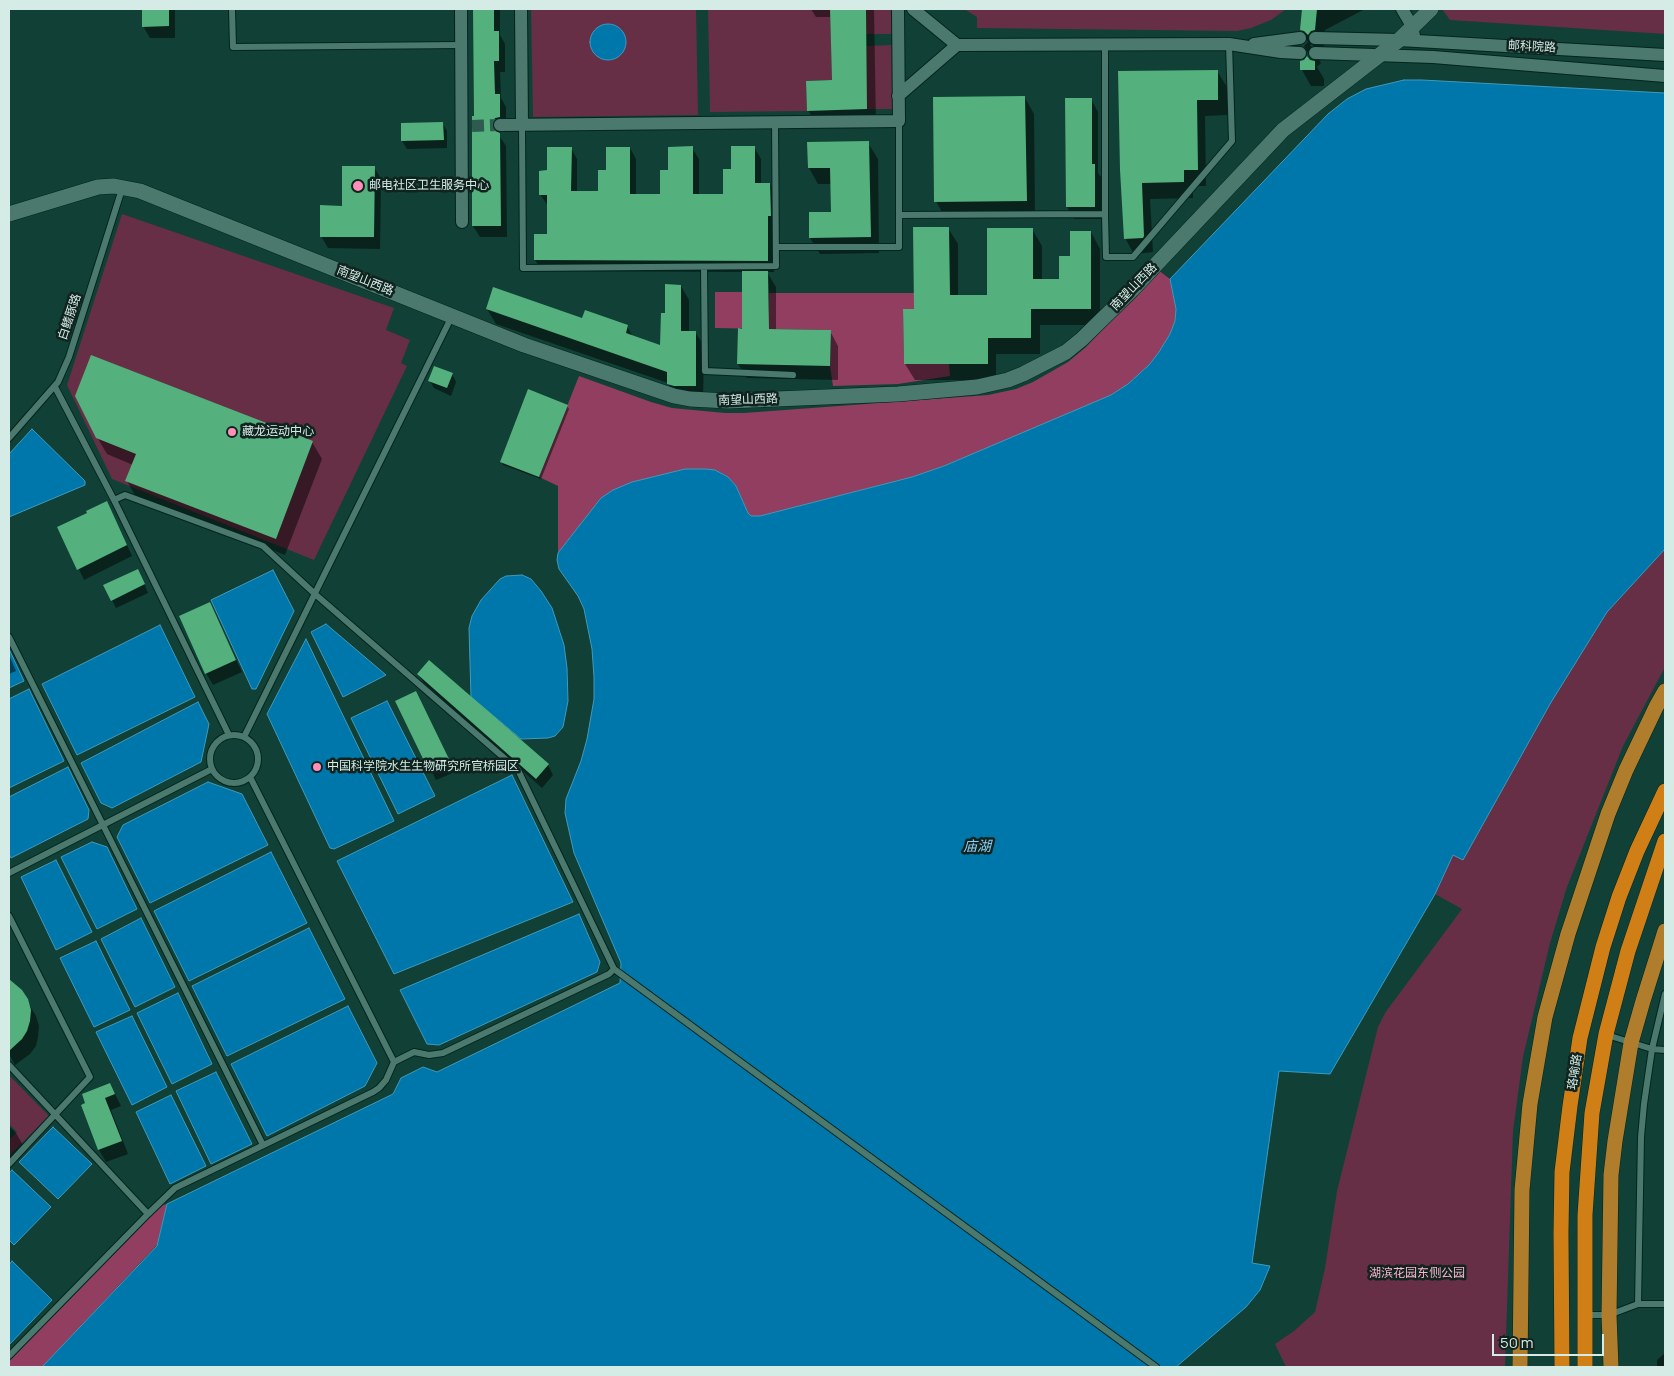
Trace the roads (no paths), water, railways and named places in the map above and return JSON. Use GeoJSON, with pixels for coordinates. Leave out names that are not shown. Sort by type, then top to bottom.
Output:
{"type":"FeatureCollection","features":[{"type":"Feature","properties":{"kind":"highway","name":"珞喻路"},"geometry":{"type":"LineString","coordinates":[[1562,1367],[1562,1172],[1580,1038],[1603,947],[1619,897],[1637,851],[1665,791]]}},
{"type":"Feature","properties":{"kind":"highway","name":"珞喻路"},"geometry":{"type":"LineString","coordinates":[[1584,1367],[1586,1177],[1592,1113],[1606,1034],[1628,951],[1665,841]]}},
{"type":"Feature","properties":{"kind":"main road"},"geometry":{"type":"LineString","coordinates":[[1520,1367],[1522,1190],[1530,1104],[1545,1017],[1568,934],[1608,814],[1626,770],[1665,691]]}},
{"type":"Feature","properties":{"kind":"main road"},"geometry":{"type":"LineString","coordinates":[[1611,1367],[1609,1315],[1611,1175],[1620,1103],[1632,1043],[1665,932]]}},
{"type":"Feature","properties":{"kind":"street"},"geometry":{"type":"LineString","coordinates":[[460,9],[467,126],[462,222]]}},
{"type":"Feature","properties":{"kind":"street"},"geometry":{"type":"LineString","coordinates":[[521,9],[522,125]]}},
{"type":"Feature","properties":{"kind":"street"},"geometry":{"type":"LineString","coordinates":[[500,125],[899,121],[898,9]]}},
{"type":"Feature","properties":{"kind":"street"},"geometry":{"type":"LineString","coordinates":[[913,9],[957,45],[1236,44],[1300,38]]}},
{"type":"Feature","properties":{"kind":"street"},"geometry":{"type":"LineString","coordinates":[[1402,9],[1414,34],[1419,56]]}},
{"type":"Feature","properties":{"kind":"street","name":"南望山西路"},"geometry":{"type":"LineString","coordinates":[[9,214],[98,187],[123,187],[166,200],[524,345],[674,396],[690,399],[728,401],[926,393],[978,387],[1008,380],[1048,363],[1082,340],[1132,290],[1283,130],[1379,54],[1399,40],[1414,34],[1431,9]]}},
{"type":"Feature","properties":{"kind":"street","name":"邮科院路"},"geometry":{"type":"LineString","coordinates":[[1414,34],[1665,55]]}},
{"type":"Feature","properties":{"kind":"street"},"geometry":{"type":"LineString","coordinates":[[1315,38],[1399,40]]}},
{"type":"Feature","properties":{"kind":"street"},"geometry":{"type":"LineString","coordinates":[[1236,44],[1281,52],[1300,53]]}},
{"type":"Feature","properties":{"kind":"street"},"geometry":{"type":"LineString","coordinates":[[898,96],[957,45]]}},
{"type":"Feature","properties":{"kind":"street"},"geometry":{"type":"LineString","coordinates":[[1315,53],[1419,56],[1665,76]]}},
{"type":"Feature","properties":{"kind":"lane"},"geometry":{"type":"LineString","coordinates":[[232,9],[233,47],[461,45]]}},
{"type":"Feature","properties":{"kind":"lane"},"geometry":{"type":"LineString","coordinates":[[1104,44],[1106,257],[1133,257],[1232,141],[1236,44]]}},
{"type":"Feature","properties":{"kind":"lane"},"geometry":{"type":"LineString","coordinates":[[776,247],[899,247],[899,121]]}},
{"type":"Feature","properties":{"kind":"lane"},"geometry":{"type":"LineString","coordinates":[[522,125],[523,268],[704,267],[776,266],[775,122]]}},
{"type":"Feature","properties":{"kind":"lane","name":"白鳍豚路"},"geometry":{"type":"LineString","coordinates":[[9,438],[55,386],[69,357],[123,187]]}},
{"type":"Feature","properties":{"kind":"lane"},"geometry":{"type":"LineString","coordinates":[[899,215],[1105,214]]}},
{"type":"Feature","properties":{"kind":"lane"},"geometry":{"type":"LineString","coordinates":[[704,267],[706,371],[793,375]]}},
{"type":"Feature","properties":{"kind":"lane"},"geometry":{"type":"LineString","coordinates":[[244,736],[452,316]]}},
{"type":"Feature","properties":{"kind":"lane"},"geometry":{"type":"LineString","coordinates":[[55,386],[114,500],[228,735]]}},
{"type":"Feature","properties":{"kind":"lane"},"geometry":{"type":"LineString","coordinates":[[114,500],[125,495],[263,546],[315,594],[518,770],[614,969],[1156,1367]]}},
{"type":"Feature","properties":{"kind":"lane"},"geometry":{"type":"LineString","coordinates":[[9,637],[263,1146]]}},
{"type":"Feature","properties":{"kind":"lane"},"geometry":{"type":"LineString","coordinates":[[228,735],[244,736],[256,748],[258,763],[250,777],[236,783],[229,783],[222,780],[212,769],[210,755],[212,748],[216,742],[228,735]]}},
{"type":"Feature","properties":{"kind":"lane"},"geometry":{"type":"LineString","coordinates":[[9,873],[212,769]]}},
{"type":"Feature","properties":{"kind":"lane"},"geometry":{"type":"LineString","coordinates":[[250,777],[394,1062]]}},
{"type":"Feature","properties":{"kind":"lane"},"geometry":{"type":"LineString","coordinates":[[9,916],[90,1077],[9,1164]]}},
{"type":"Feature","properties":{"kind":"lane"},"geometry":{"type":"LineString","coordinates":[[9,1356],[175,1188],[379,1088],[389,1075],[394,1062],[414,1052],[428,1055],[444,1053],[609,974],[614,969]]}},
{"type":"Feature","properties":{"kind":"lane"},"geometry":{"type":"LineString","coordinates":[[1638,1304],[1641,1136],[1652,1049],[1665,994]]}},
{"type":"Feature","properties":{"kind":"lane"},"geometry":{"type":"LineString","coordinates":[[1606,1034],[1652,1049],[1665,1050]]}},
{"type":"Feature","properties":{"kind":"lane"},"geometry":{"type":"LineString","coordinates":[[9,1065],[148,1214]]}},
{"type":"Feature","properties":{"kind":"lane"},"geometry":{"type":"LineString","coordinates":[[1584,1316],[1609,1315],[1638,1304],[1665,1304]]}},
{"type":"Feature","properties":{"kind":"water"},"geometry":{"type":"Polygon","coordinates":[[[608,24],[621,29],[626,42],[621,55],[608,60],[595,55],[590,42],[595,29],[608,24]]]}},
{"type":"Feature","properties":{"kind":"water","name":"庙湖"},"geometry":{"type":"Polygon","coordinates":[[[1404,80],[1665,93],[1665,549],[1607,612],[1550,704],[1463,860],[1453,855],[1435,894],[1330,1074],[1279,1071],[1252,1263],[1270,1266],[1260,1290],[1246,1307],[1176,1367],[42,1367],[157,1246],[167,1204],[393,1094],[401,1078],[423,1067],[437,1072],[620,983],[621,963],[574,853],[565,813],[566,799],[581,761],[587,739],[594,699],[594,677],[592,649],[584,609],[578,596],[559,569],[557,560],[558,553],[601,498],[613,490],[632,482],[685,469],[715,470],[728,477],[736,486],[748,513],[751,516],[760,516],[912,477],[944,466],[1111,395],[1128,384],[1149,365],[1170,334],[1175,321],[1176,309],[1170,279],[1328,114],[1347,99],[1366,89],[1404,80]]]}},
{"type":"Feature","properties":{"kind":"water"},"geometry":{"type":"Polygon","coordinates":[[[32,429],[85,481],[85,485],[9,517],[9,454],[32,429]]]}},
{"type":"Feature","properties":{"kind":"water"},"geometry":{"type":"Polygon","coordinates":[[[273,570],[294,611],[256,689],[252,689],[211,600],[273,570]]]}},
{"type":"Feature","properties":{"kind":"water"},"geometry":{"type":"Polygon","coordinates":[[[522,575],[531,579],[552,608],[564,645],[568,701],[563,727],[555,736],[548,738],[521,739],[471,697],[469,628],[472,616],[481,600],[500,579],[506,576],[522,575]]]}},
{"type":"Feature","properties":{"kind":"water"},"geometry":{"type":"Polygon","coordinates":[[[326,624],[386,675],[343,697],[311,632],[326,624]]]}},
{"type":"Feature","properties":{"kind":"water"},"geometry":{"type":"Polygon","coordinates":[[[160,625],[195,697],[77,755],[42,684],[160,625]]]}},
{"type":"Feature","properties":{"kind":"water"},"geometry":{"type":"Polygon","coordinates":[[[306,639],[394,821],[334,849],[330,848],[267,714],[306,639]]]}},
{"type":"Feature","properties":{"kind":"water"},"geometry":{"type":"Polygon","coordinates":[[[9,649],[24,681],[9,688],[9,649]]]}},
{"type":"Feature","properties":{"kind":"water"},"geometry":{"type":"Polygon","coordinates":[[[29,689],[64,761],[9,788],[9,699],[29,689]]]}},
{"type":"Feature","properties":{"kind":"water"},"geometry":{"type":"Polygon","coordinates":[[[387,701],[435,796],[398,814],[351,718],[387,701]]]}},
{"type":"Feature","properties":{"kind":"water"},"geometry":{"type":"Polygon","coordinates":[[[198,702],[209,724],[201,762],[112,808],[101,803],[81,763],[198,702]]]}},
{"type":"Feature","properties":{"kind":"water"},"geometry":{"type":"Polygon","coordinates":[[[68,767],[89,810],[88,819],[11,858],[9,854],[9,797],[68,767]]]}},
{"type":"Feature","properties":{"kind":"water"},"geometry":{"type":"Polygon","coordinates":[[[512,775],[573,902],[394,974],[337,861],[512,775]]]}},
{"type":"Feature","properties":{"kind":"water"},"geometry":{"type":"Polygon","coordinates":[[[208,782],[242,794],[268,845],[150,903],[117,837],[123,825],[208,782]]]}},
{"type":"Feature","properties":{"kind":"water"},"geometry":{"type":"Polygon","coordinates":[[[92,842],[107,847],[137,909],[97,929],[61,857],[92,842]]]}},
{"type":"Feature","properties":{"kind":"water"},"geometry":{"type":"Polygon","coordinates":[[[271,852],[307,923],[189,981],[154,911],[271,852]]]}},
{"type":"Feature","properties":{"kind":"water"},"geometry":{"type":"Polygon","coordinates":[[[56,860],[92,932],[56,950],[21,877],[56,860]]]}},
{"type":"Feature","properties":{"kind":"water"},"geometry":{"type":"Polygon","coordinates":[[[579,914],[600,962],[597,972],[439,1045],[427,1044],[400,990],[579,914]]]}},
{"type":"Feature","properties":{"kind":"water"},"geometry":{"type":"Polygon","coordinates":[[[141,918],[175,987],[135,1007],[101,939],[141,918]]]}},
{"type":"Feature","properties":{"kind":"water"},"geometry":{"type":"Polygon","coordinates":[[[309,928],[345,999],[227,1056],[192,986],[309,928]]]}},
{"type":"Feature","properties":{"kind":"water"},"geometry":{"type":"Polygon","coordinates":[[[96,941],[130,1010],[94,1027],[60,958],[96,941]]]}},
{"type":"Feature","properties":{"kind":"water"},"geometry":{"type":"Polygon","coordinates":[[[178,993],[212,1064],[172,1084],[137,1013],[178,993]]]}},
{"type":"Feature","properties":{"kind":"water"},"geometry":{"type":"Polygon","coordinates":[[[348,1006],[377,1063],[365,1086],[267,1136],[231,1064],[348,1006]]]}},
{"type":"Feature","properties":{"kind":"water"},"geometry":{"type":"Polygon","coordinates":[[[132,1016],[167,1087],[132,1105],[96,1032],[132,1016]]]}},
{"type":"Feature","properties":{"kind":"water"},"geometry":{"type":"Polygon","coordinates":[[[216,1072],[252,1144],[211,1164],[176,1091],[216,1072]]]}},
{"type":"Feature","properties":{"kind":"water"},"geometry":{"type":"Polygon","coordinates":[[[171,1095],[206,1166],[170,1184],[136,1112],[171,1095]]]}},
{"type":"Feature","properties":{"kind":"water"},"geometry":{"type":"Polygon","coordinates":[[[53,1127],[92,1164],[58,1199],[19,1162],[53,1127]]]}},
{"type":"Feature","properties":{"kind":"water"},"geometry":{"type":"Polygon","coordinates":[[[12,1170],[51,1207],[14,1245],[9,1240],[9,1173],[12,1170]]]}},
{"type":"Feature","properties":{"kind":"water"},"geometry":{"type":"Polygon","coordinates":[[[12,1261],[52,1300],[9,1345],[9,1265],[12,1261]]]}},
{"type":"Feature","properties":{"kind":"tunnel"},"geometry":{"type":"LineString","coordinates":[[472,126],[500,125]]}},
{"type":"Feature","properties":{"kind":"place","name":"邮电社区卫生服务中心"},"geometry":{"type":"Point","coordinates":[358,186]}},
{"type":"Feature","properties":{"kind":"place","name":"藏龙运动中心"},"geometry":{"type":"Point","coordinates":[232,432]}},
{"type":"Feature","properties":{"kind":"place","name":"中国科学院水生生物研究所官桥园区"},"geometry":{"type":"Point","coordinates":[317,767]}},
{"type":"Feature","properties":{"kind":"park label","name":"湖滨花园东侧公园"},"geometry":{"type":"Point","coordinates":[1417,1274]}}]}
